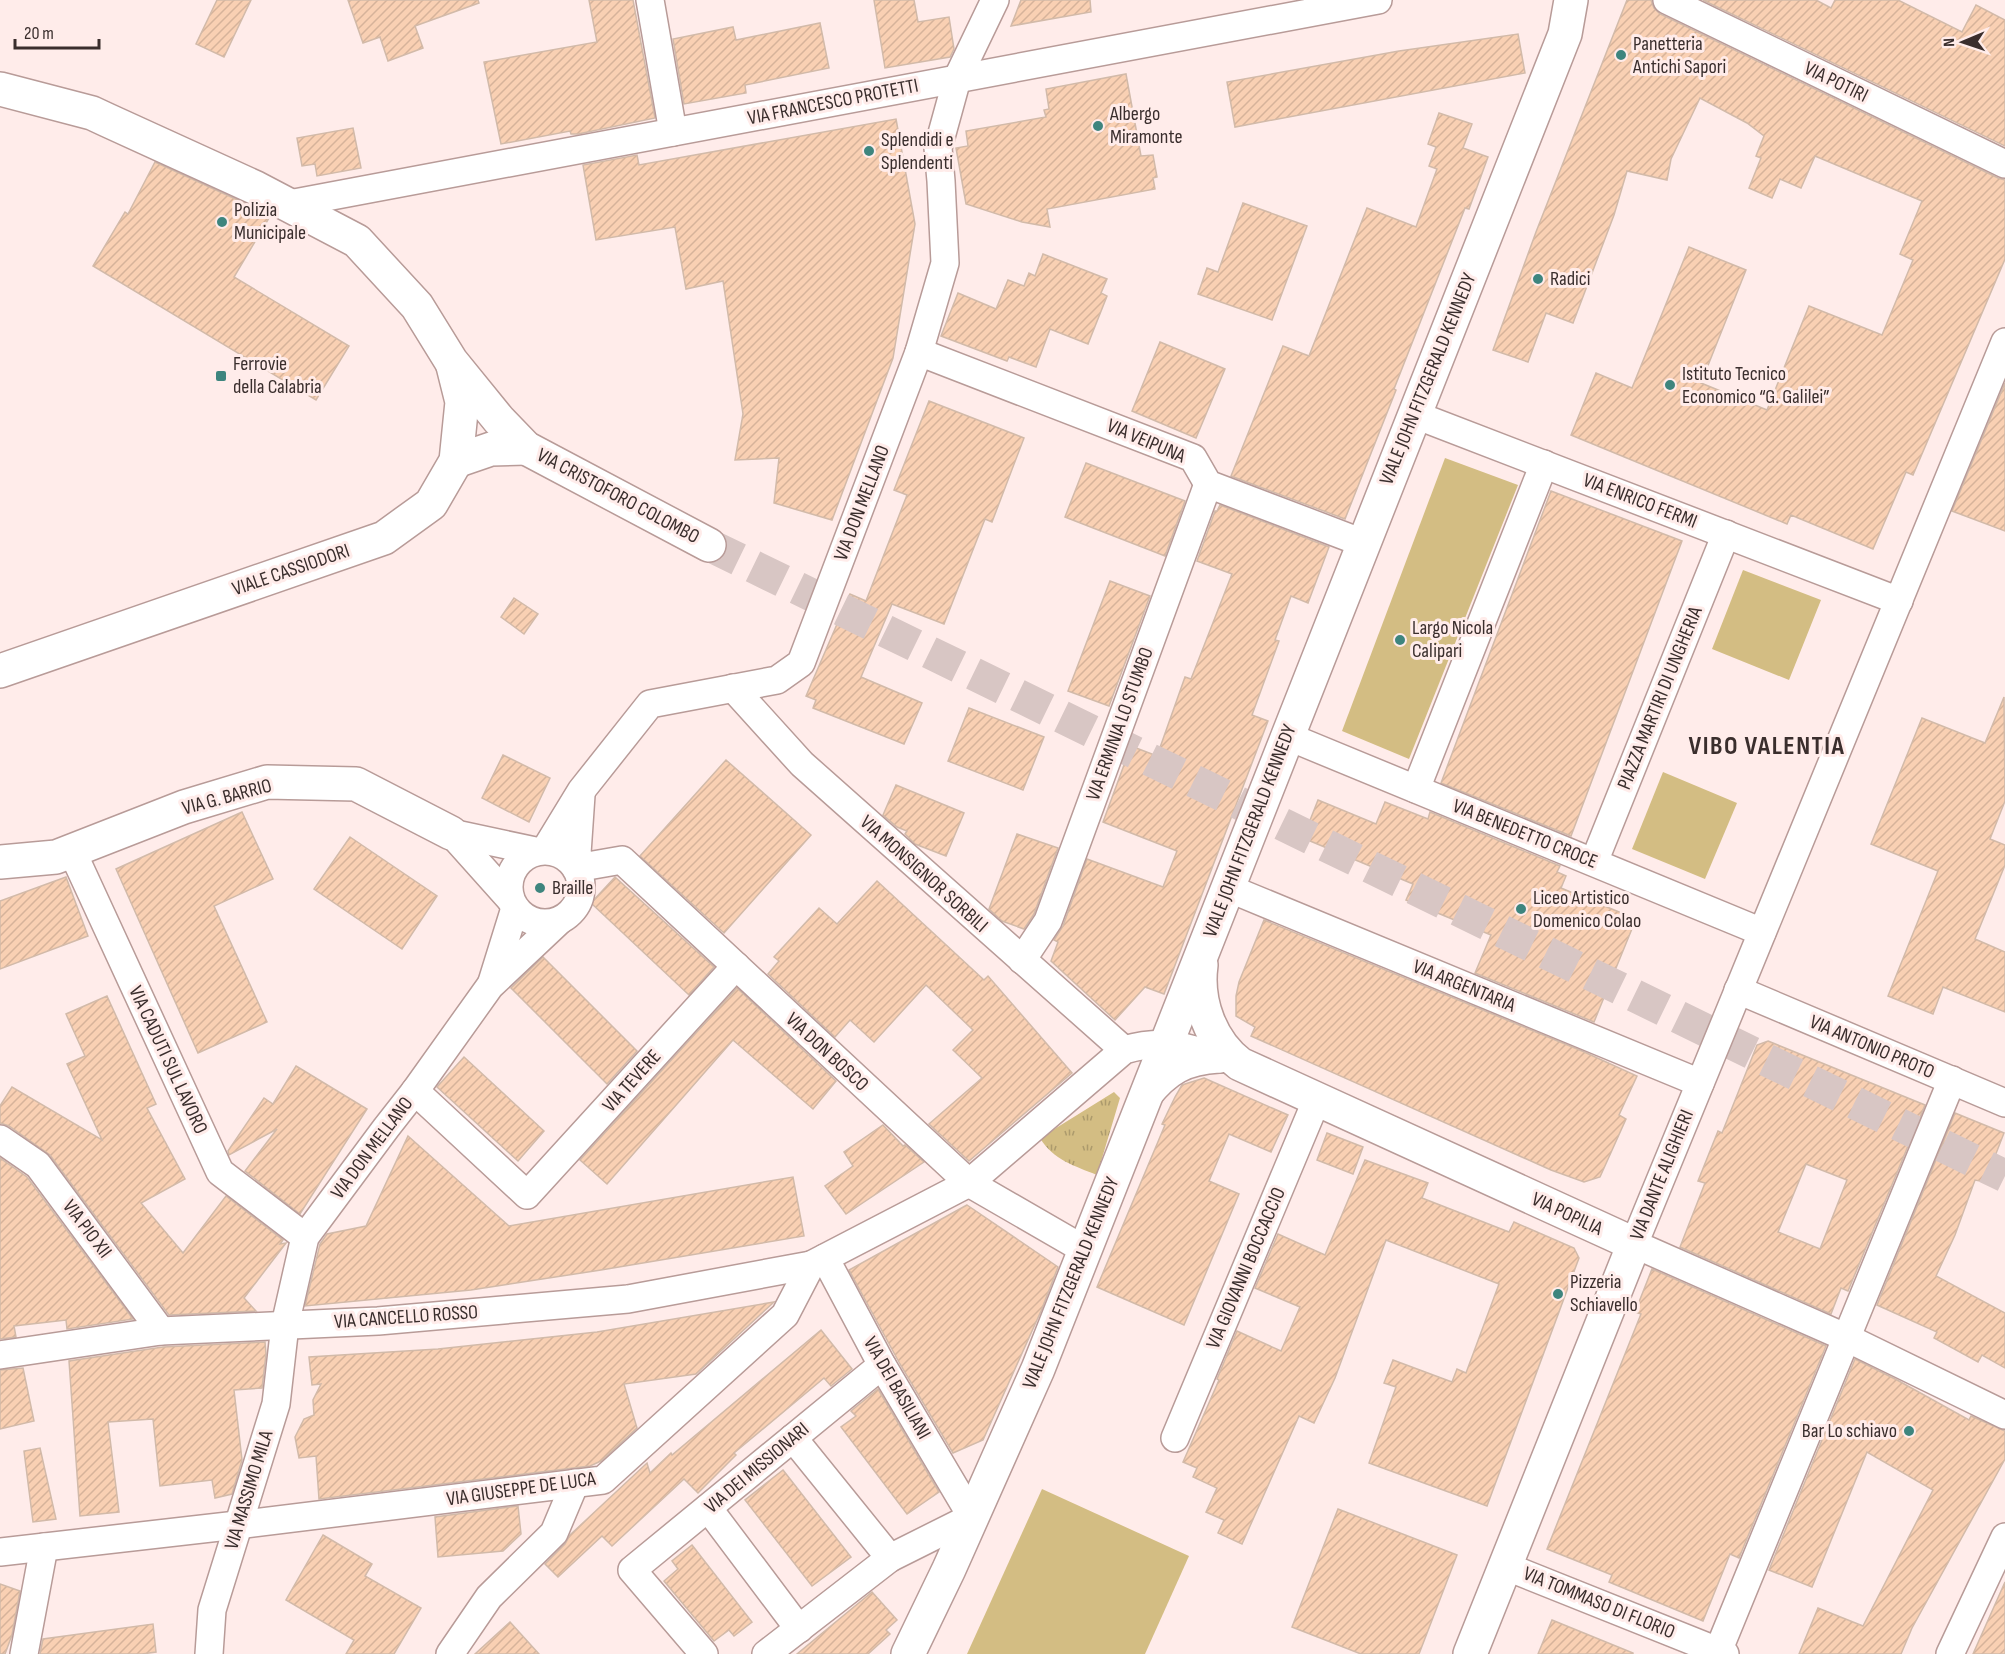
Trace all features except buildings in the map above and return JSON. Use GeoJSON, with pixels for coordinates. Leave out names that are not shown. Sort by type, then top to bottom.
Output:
{"type":"FeatureCollection","features":[{"type":"Feature","properties":{"kind":"main road","name":"VIALE JOHN FITZGERALD KENNEDY"},"geometry":{"type":"LineString","coordinates":[[908,1654],[1038,1370],[1413,414],[1565,34],[1571,0]]}},
{"type":"Feature","properties":{"kind":"main road"},"geometry":{"type":"LineString","coordinates":[[0,89],[92,113],[289,204],[357,242],[417,306],[451,362]]}},
{"type":"Feature","properties":{"kind":"main road","name":"VIA CRISTOFORO COLOMBO"},"geometry":{"type":"LineString","coordinates":[[451,362],[499,420],[526,448],[710,545]]}},
{"type":"Feature","properties":{"kind":"main road","name":"VIALE CASSIODORI"},"geometry":{"type":"LineString","coordinates":[[0,671],[384,538],[432,504],[456,461],[462,402],[451,362]]}},
{"type":"Feature","properties":{"kind":"main road","name":"VIA CRISTOFORO COLOMBO"},"geometry":{"type":"LineString","coordinates":[[456,461],[491,449],[526,448]]}},
{"type":"Feature","properties":{"kind":"main road","name":"VIA G. BARRIO"},"geometry":{"type":"LineString","coordinates":[[0,862],[56,857],[184,807],[267,782],[356,784],[451,833]]}},
{"type":"Feature","properties":{"kind":"main road","name":"VIA POPILIA"},"geometry":{"type":"LineString","coordinates":[[1202,955],[1199,979],[1206,1014],[1214,1035],[1230,1062],[1317,1099],[1634,1244]]}},
{"type":"Feature","properties":{"kind":"main road","name":"VIA DANTE ALIGHIERI"},"geometry":{"type":"LineString","coordinates":[[1470,1654],[1634,1244]]}},
{"type":"Feature","properties":{"kind":"street"},"geometry":{"type":"LineString","coordinates":[[650,0],[673,132]]}},
{"type":"Feature","properties":{"kind":"street","name":"VIA DON MELLANO"},"geometry":{"type":"LineString","coordinates":[[540,851],[581,791],[650,704],[777,680],[801,663],[919,352],[945,263],[938,148],[957,79],[995,0]]}},
{"type":"Feature","properties":{"kind":"street","name":"VIA FRANCESCO PROTETTI"},"geometry":{"type":"LineString","coordinates":[[289,204],[1378,0]]}},
{"type":"Feature","properties":{"kind":"street","name":"VIA POTIRI"},"geometry":{"type":"LineString","coordinates":[[1667,0],[2005,164]]}},
{"type":"Feature","properties":{"kind":"street","name":"VIA DANTE ALIGHIERI"},"geometry":{"type":"LineString","coordinates":[[1634,1244],[2005,342]]}},
{"type":"Feature","properties":{"kind":"street","name":"VIA VEIPUNA"},"geometry":{"type":"LineString","coordinates":[[919,352],[1193,458],[1208,484]]}},
{"type":"Feature","properties":{"kind":"street","name":"VIA ENRICO FERMI"},"geometry":{"type":"LineString","coordinates":[[1413,414],[1899,601]]}},
{"type":"Feature","properties":{"kind":"street"},"geometry":{"type":"LineString","coordinates":[[1416,789],[1544,464]]}},
{"type":"Feature","properties":{"kind":"street"},"geometry":{"type":"LineString","coordinates":[[1208,484],[1363,543]]}},
{"type":"Feature","properties":{"kind":"street","name":"VIA ERMINIA LO STUMBO"},"geometry":{"type":"LineString","coordinates":[[1022,960],[1048,921],[1208,484]]}},
{"type":"Feature","properties":{"kind":"street","name":"PIAZZA MARTIRI DI UNGHERIA"},"geometry":{"type":"LineString","coordinates":[[1594,862],[1726,534]]}},
{"type":"Feature","properties":{"kind":"street","name":"VIA MONSIGNOR SORBILI"},"geometry":{"type":"LineString","coordinates":[[733,688],[802,764],[1124,1050]]}},
{"type":"Feature","properties":{"kind":"street","name":"VIA BENEDETTO CROCE"},"geometry":{"type":"LineString","coordinates":[[1287,736],[1762,932]]}},
{"type":"Feature","properties":{"kind":"street"},"geometry":{"type":"LineString","coordinates":[[490,986],[575,908],[580,898],[582,888],[576,868],[581,791]]}},
{"type":"Feature","properties":{"kind":"street"},"geometry":{"type":"LineString","coordinates":[[451,833],[563,855],[576,868]]}},
{"type":"Feature","properties":{"kind":"street"},"geometry":{"type":"LineString","coordinates":[[451,833],[522,915],[539,923],[559,921]]}},
{"type":"Feature","properties":{"kind":"street","name":"VIA CADUTI SUL LAVORO"},"geometry":{"type":"LineString","coordinates":[[72,851],[220,1172],[305,1237]]}},
{"type":"Feature","properties":{"kind":"street"},"geometry":{"type":"LineString","coordinates":[[490,986],[513,904],[508,890],[512,870],[526,855],[540,851]]}},
{"type":"Feature","properties":{"kind":"street","name":"VIA DON BOSCO"},"geometry":{"type":"LineString","coordinates":[[576,868],[622,860],[969,1183],[1086,1250]]}},
{"type":"Feature","properties":{"kind":"street","name":"VIA ARGENTARIA"},"geometry":{"type":"LineString","coordinates":[[1228,888],[1700,1083]]}},
{"type":"Feature","properties":{"kind":"street","name":"VIA TEVERE"},"geometry":{"type":"LineString","coordinates":[[416,1091],[527,1195],[736,966]]}},
{"type":"Feature","properties":{"kind":"street","name":"VIA DON MELLANO"},"geometry":{"type":"LineString","coordinates":[[285,1325],[305,1237],[416,1091],[490,986]]}},
{"type":"Feature","properties":{"kind":"street","name":"VIA ANTONIO PROTO"},"geometry":{"type":"LineString","coordinates":[[1738,990],[2005,1103]]}},
{"type":"Feature","properties":{"kind":"street"},"geometry":{"type":"LineString","coordinates":[[818,1261],[969,1183],[1124,1050],[1147,1044],[1166,1044],[1197,1050],[1230,1062]]}},
{"type":"Feature","properties":{"kind":"street"},"geometry":{"type":"LineString","coordinates":[[1143,1102],[1160,1081],[1188,1064],[1205,1060],[1230,1062]]}},
{"type":"Feature","properties":{"kind":"street"},"geometry":{"type":"LineString","coordinates":[[1720,1653],[1952,1080]]}},
{"type":"Feature","properties":{"kind":"street","name":"VIA GIOVANNI BOCCACCIO"},"geometry":{"type":"LineString","coordinates":[[1175,1438],[1317,1099]]}},
{"type":"Feature","properties":{"kind":"street","name":"VIA PIO XII"},"geometry":{"type":"LineString","coordinates":[[0,1139],[38,1165],[161,1331]]}},
{"type":"Feature","properties":{"kind":"street","name":"VIA POPILIA"},"geometry":{"type":"LineString","coordinates":[[1634,1244],[1846,1338],[2005,1415]]}},
{"type":"Feature","properties":{"kind":"street","name":"VIA CANCELLO ROSSO"},"geometry":{"type":"LineString","coordinates":[[0,1355],[161,1331],[378,1321],[628,1299],[818,1261]]}},
{"type":"Feature","properties":{"kind":"street","name":"VIA DEI BASILIANI"},"geometry":{"type":"LineString","coordinates":[[818,1261],[972,1517]]}},
{"type":"Feature","properties":{"kind":"street","name":"VIA GIUSEPPE DE LUCA"},"geometry":{"type":"LineString","coordinates":[[0,1552],[237,1526],[603,1480],[785,1315],[818,1261]]}},
{"type":"Feature","properties":{"kind":"street","name":"VIA MASSIMO MILA"},"geometry":{"type":"LineString","coordinates":[[209,1654],[212,1610],[276,1404],[285,1325]]}},
{"type":"Feature","properties":{"kind":"street","name":"VIA DEI MISSIONARI"},"geometry":{"type":"LineString","coordinates":[[704,1654],[633,1570],[882,1365]]}},
{"type":"Feature","properties":{"kind":"street"},"geometry":{"type":"LineString","coordinates":[[793,1438],[890,1558]]}},
{"type":"Feature","properties":{"kind":"street"},"geometry":{"type":"LineString","coordinates":[[450,1654],[489,1597],[554,1533],[575,1483]]}},
{"type":"Feature","properties":{"kind":"street"},"geometry":{"type":"LineString","coordinates":[[708,1508],[799,1629]]}},
{"type":"Feature","properties":{"kind":"street"},"geometry":{"type":"LineString","coordinates":[[766,1654],[890,1558],[972,1517]]}},
{"type":"Feature","properties":{"kind":"street"},"geometry":{"type":"LineString","coordinates":[[1950,1654],[2005,1537]]}},
{"type":"Feature","properties":{"kind":"street"},"geometry":{"type":"LineString","coordinates":[[24,1654],[44,1547]]}},
{"type":"Feature","properties":{"kind":"street","name":"VIA TOMMASO DI FLORIO"},"geometry":{"type":"LineString","coordinates":[[1505,1566],[1720,1653]]}},
{"type":"Feature","properties":{"kind":"green space"},"geometry":{"type":"Polygon","coordinates":[[[1445,458],[1518,485],[1409,759],[1342,731],[1445,458]]]}},
{"type":"Feature","properties":{"kind":"green space"},"geometry":{"type":"Polygon","coordinates":[[[1743,570],[1821,600],[1789,680],[1712,649],[1743,570]]]}},
{"type":"Feature","properties":{"kind":"green space"},"geometry":{"type":"Polygon","coordinates":[[[1663,772],[1737,803],[1705,879],[1632,849],[1663,772]]]}},
{"type":"Feature","properties":{"kind":"green space"},"geometry":{"type":"Polygon","coordinates":[[[1114,1092],[1120,1098],[1097,1175],[1058,1157],[1045,1146],[1040,1138],[1114,1092]]]}},
{"type":"Feature","properties":{"kind":"green space"},"geometry":{"type":"Polygon","coordinates":[[[1042,1489],[1189,1556],[1145,1654],[967,1654],[1042,1489]]]}},
{"type":"Feature","properties":{"kind":"tunnel"},"geometry":{"type":"LineString","coordinates":[[709,545],[2005,1176]]}},
{"type":"Feature","properties":{"kind":"place","name":"Panetteria Antichi Sapori"},"geometry":{"type":"Point","coordinates":[1621,55]}},
{"type":"Feature","properties":{"kind":"place","name":"Albergo Miramonte"},"geometry":{"type":"Point","coordinates":[1098,126]}},
{"type":"Feature","properties":{"kind":"place","name":"Splendidi e Splendenti"},"geometry":{"type":"Point","coordinates":[869,151]}},
{"type":"Feature","properties":{"kind":"place","name":"Polizia Municipale"},"geometry":{"type":"Point","coordinates":[222,222]}},
{"type":"Feature","properties":{"kind":"place","name":"Radici"},"geometry":{"type":"Point","coordinates":[1538,279]}},
{"type":"Feature","properties":{"kind":"place","name":"Ferrovie della Calabria"},"geometry":{"type":"Point","coordinates":[221,376]}},
{"type":"Feature","properties":{"kind":"place","name":"Istituto Tecnico Economico “G. Galilei”"},"geometry":{"type":"Point","coordinates":[1670,385]}},
{"type":"Feature","properties":{"kind":"place","name":"Largo Nicola Calipari"},"geometry":{"type":"Point","coordinates":[1400,640]}},
{"type":"Feature","properties":{"kind":"place","name":"Braille"},"geometry":{"type":"Point","coordinates":[540,888]}},
{"type":"Feature","properties":{"kind":"place","name":"Liceo Artistico Domenico Colao"},"geometry":{"type":"Point","coordinates":[1521,909]}},
{"type":"Feature","properties":{"kind":"place","name":"Pizzeria Schiavello"},"geometry":{"type":"Point","coordinates":[1558,1294]}},
{"type":"Feature","properties":{"kind":"place","name":"Bar Lo schiavo"},"geometry":{"type":"Point","coordinates":[1909,1431]}},
{"type":"Feature","properties":{"kind":"district","name":"VIBO VALENTIA"},"geometry":{"type":"Point","coordinates":[1767,746]}}]}
